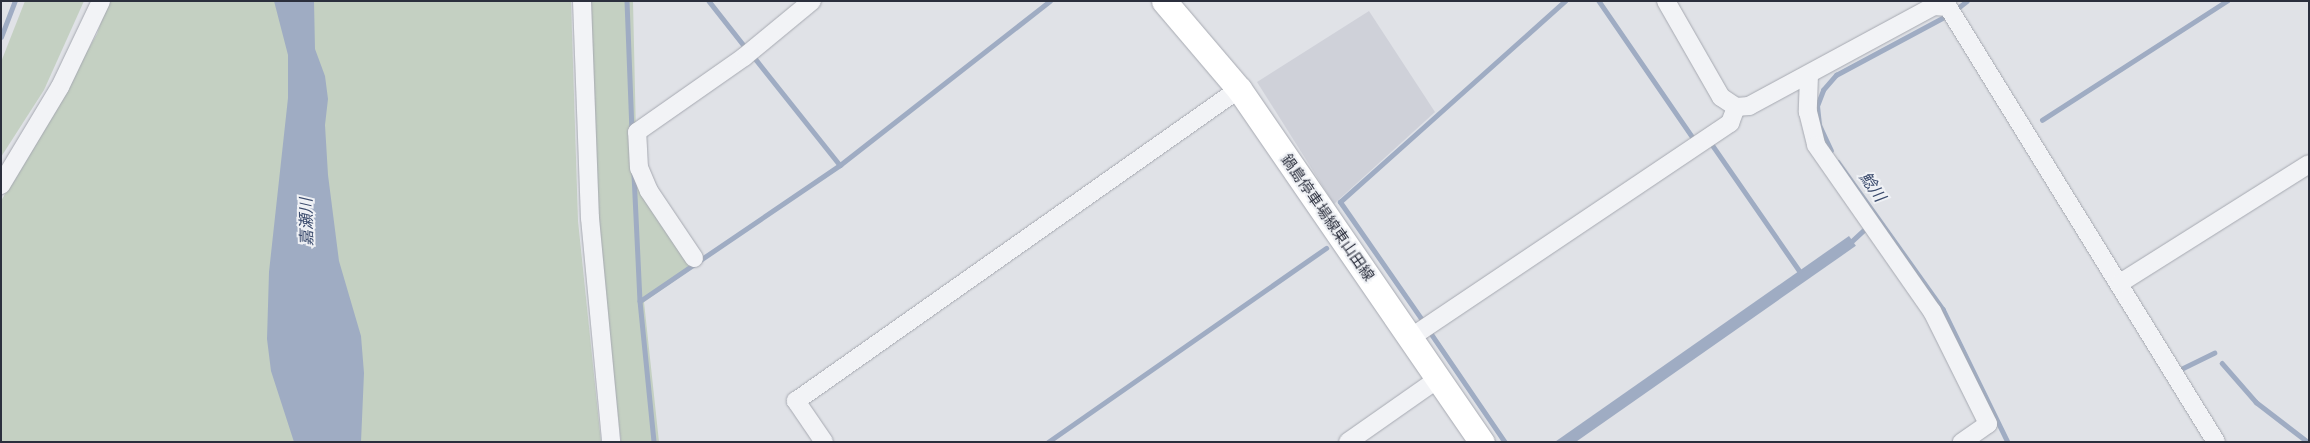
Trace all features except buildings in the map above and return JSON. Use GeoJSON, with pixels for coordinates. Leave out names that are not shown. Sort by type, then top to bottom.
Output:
{"type":"FeatureCollection","features":[{"type":"Feature","properties":{"kind":"main road","name":"鍋島停車場線東山田線"},"geometry":{"type":"LineString","coordinates":[[1164,1],[1239,90],[1421,331],[1438,379],[1482,442]]}},
{"type":"Feature","properties":{"kind":"street"},"geometry":{"type":"LineString","coordinates":[[1,185],[60,87],[101,1]]}},
{"type":"Feature","properties":{"kind":"street"},"geometry":{"type":"LineString","coordinates":[[582,1],[590,218],[610,442]]}},
{"type":"Feature","properties":{"kind":"street"},"geometry":{"type":"LineString","coordinates":[[694,258],[649,191],[639,168],[638,132],[744,57],[812,1]]}},
{"type":"Feature","properties":{"kind":"street"},"geometry":{"type":"LineString","coordinates":[[1666,1],[1721,98],[1736,107],[1749,106],[1945,4],[1960,25],[2120,283],[2216,442]]}},
{"type":"Feature","properties":{"kind":"street"},"geometry":{"type":"LineString","coordinates":[[1809,75],[1808,112],[1816,145],[1932,311],[1988,424],[1962,442]]}},
{"type":"Feature","properties":{"kind":"street"},"geometry":{"type":"LineString","coordinates":[[824,442],[796,401],[1239,90]]}},
{"type":"Feature","properties":{"kind":"street"},"geometry":{"type":"LineString","coordinates":[[1421,331],[1730,123],[1736,107]]}},
{"type":"Feature","properties":{"kind":"street"},"geometry":{"type":"LineString","coordinates":[[2120,283],[2309,164]]}},
{"type":"Feature","properties":{"kind":"street"},"geometry":{"type":"LineString","coordinates":[[1348,442],[1438,379]]}},
{"type":"Feature","properties":{"kind":"shaded area"},"geometry":{"type":"Polygon","coordinates":[[[1369,11],[1435,112],[1334,204],[1257,82],[1369,11]]]}},
{"type":"Feature","properties":{"kind":"green space"},"geometry":{"type":"Polygon","coordinates":[[[25,1],[84,1],[44,90],[1,157],[1,62],[25,1]]]}},
{"type":"Feature","properties":{"kind":"green space"},"geometry":{"type":"Polygon","coordinates":[[[108,1],[571,1],[578,221],[601,442],[1,442],[1,201],[97,34],[108,1]]]}},
{"type":"Feature","properties":{"kind":"green space"},"geometry":{"type":"Polygon","coordinates":[[[591,1],[633,1],[637,180],[693,268],[644,302],[659,442],[621,442],[596,219],[591,1]]]}},
{"type":"Feature","properties":{"kind":"water","name":"嘉瀬川"},"geometry":{"type":"Polygon","coordinates":[[[274,1],[314,1],[315,49],[325,76],[328,99],[325,125],[328,175],[339,261],[361,336],[364,373],[361,442],[294,442],[271,371],[267,339],[269,272],[288,98],[288,55],[274,1]]]}},
{"type":"Feature","properties":{"kind":"water"},"geometry":{"type":"Polygon","coordinates":[[[1849,236],[1856,246],[1576,442],[1555,442],[1849,236]]]}},
{"type":"Feature","properties":{"kind":"waterway"},"geometry":{"type":"LineString","coordinates":[[1,37],[15,1]]}},
{"type":"Feature","properties":{"kind":"waterway"},"geometry":{"type":"LineString","coordinates":[[627,1],[632,129]]}},
{"type":"Feature","properties":{"kind":"waterway"},"geometry":{"type":"LineString","coordinates":[[709,1],[746,48]]}},
{"type":"Feature","properties":{"kind":"waterway"},"geometry":{"type":"LineString","coordinates":[[640,301],[840,165],[1050,1]]}},
{"type":"Feature","properties":{"kind":"waterway"},"geometry":{"type":"LineString","coordinates":[[1424,323],[1340,202],[1565,1]]}},
{"type":"Feature","properties":{"kind":"waterway"},"geometry":{"type":"LineString","coordinates":[[1599,1],[1693,138]]}},
{"type":"Feature","properties":{"kind":"waterway","name":"鯰川"},"geometry":{"type":"LineString","coordinates":[[1954,11],[1967,1]]}},
{"type":"Feature","properties":{"kind":"waterway"},"geometry":{"type":"LineString","coordinates":[[2042,120],[2227,1]]}},
{"type":"Feature","properties":{"kind":"waterway","name":"鯰川"},"geometry":{"type":"LineString","coordinates":[[1831,151],[1819,125],[1817,106],[1823,90],[1836,75],[1948,15]]}},
{"type":"Feature","properties":{"kind":"waterway"},"geometry":{"type":"LineString","coordinates":[[754,57],[840,165]]}},
{"type":"Feature","properties":{"kind":"waterway"},"geometry":{"type":"LineString","coordinates":[[1711,143],[1799,270]]}},
{"type":"Feature","properties":{"kind":"waterway","name":"鯰川"},"geometry":{"type":"LineString","coordinates":[[1838,162],[1943,309],[2008,442]]}},
{"type":"Feature","properties":{"kind":"waterway"},"geometry":{"type":"LineString","coordinates":[[634,174],[640,301],[654,442]]}},
{"type":"Feature","properties":{"kind":"waterway"},"geometry":{"type":"LineString","coordinates":[[1852,241],[1868,226]]}},
{"type":"Feature","properties":{"kind":"waterway"},"geometry":{"type":"LineString","coordinates":[[1048,442],[1326,248]]}},
{"type":"Feature","properties":{"kind":"waterway"},"geometry":{"type":"LineString","coordinates":[[1428,329],[1505,442]]}},
{"type":"Feature","properties":{"kind":"waterway"},"geometry":{"type":"LineString","coordinates":[[2181,369],[2214,353]]}},
{"type":"Feature","properties":{"kind":"waterway"},"geometry":{"type":"LineString","coordinates":[[2222,363],[2256,402],[2308,442]]}}]}
